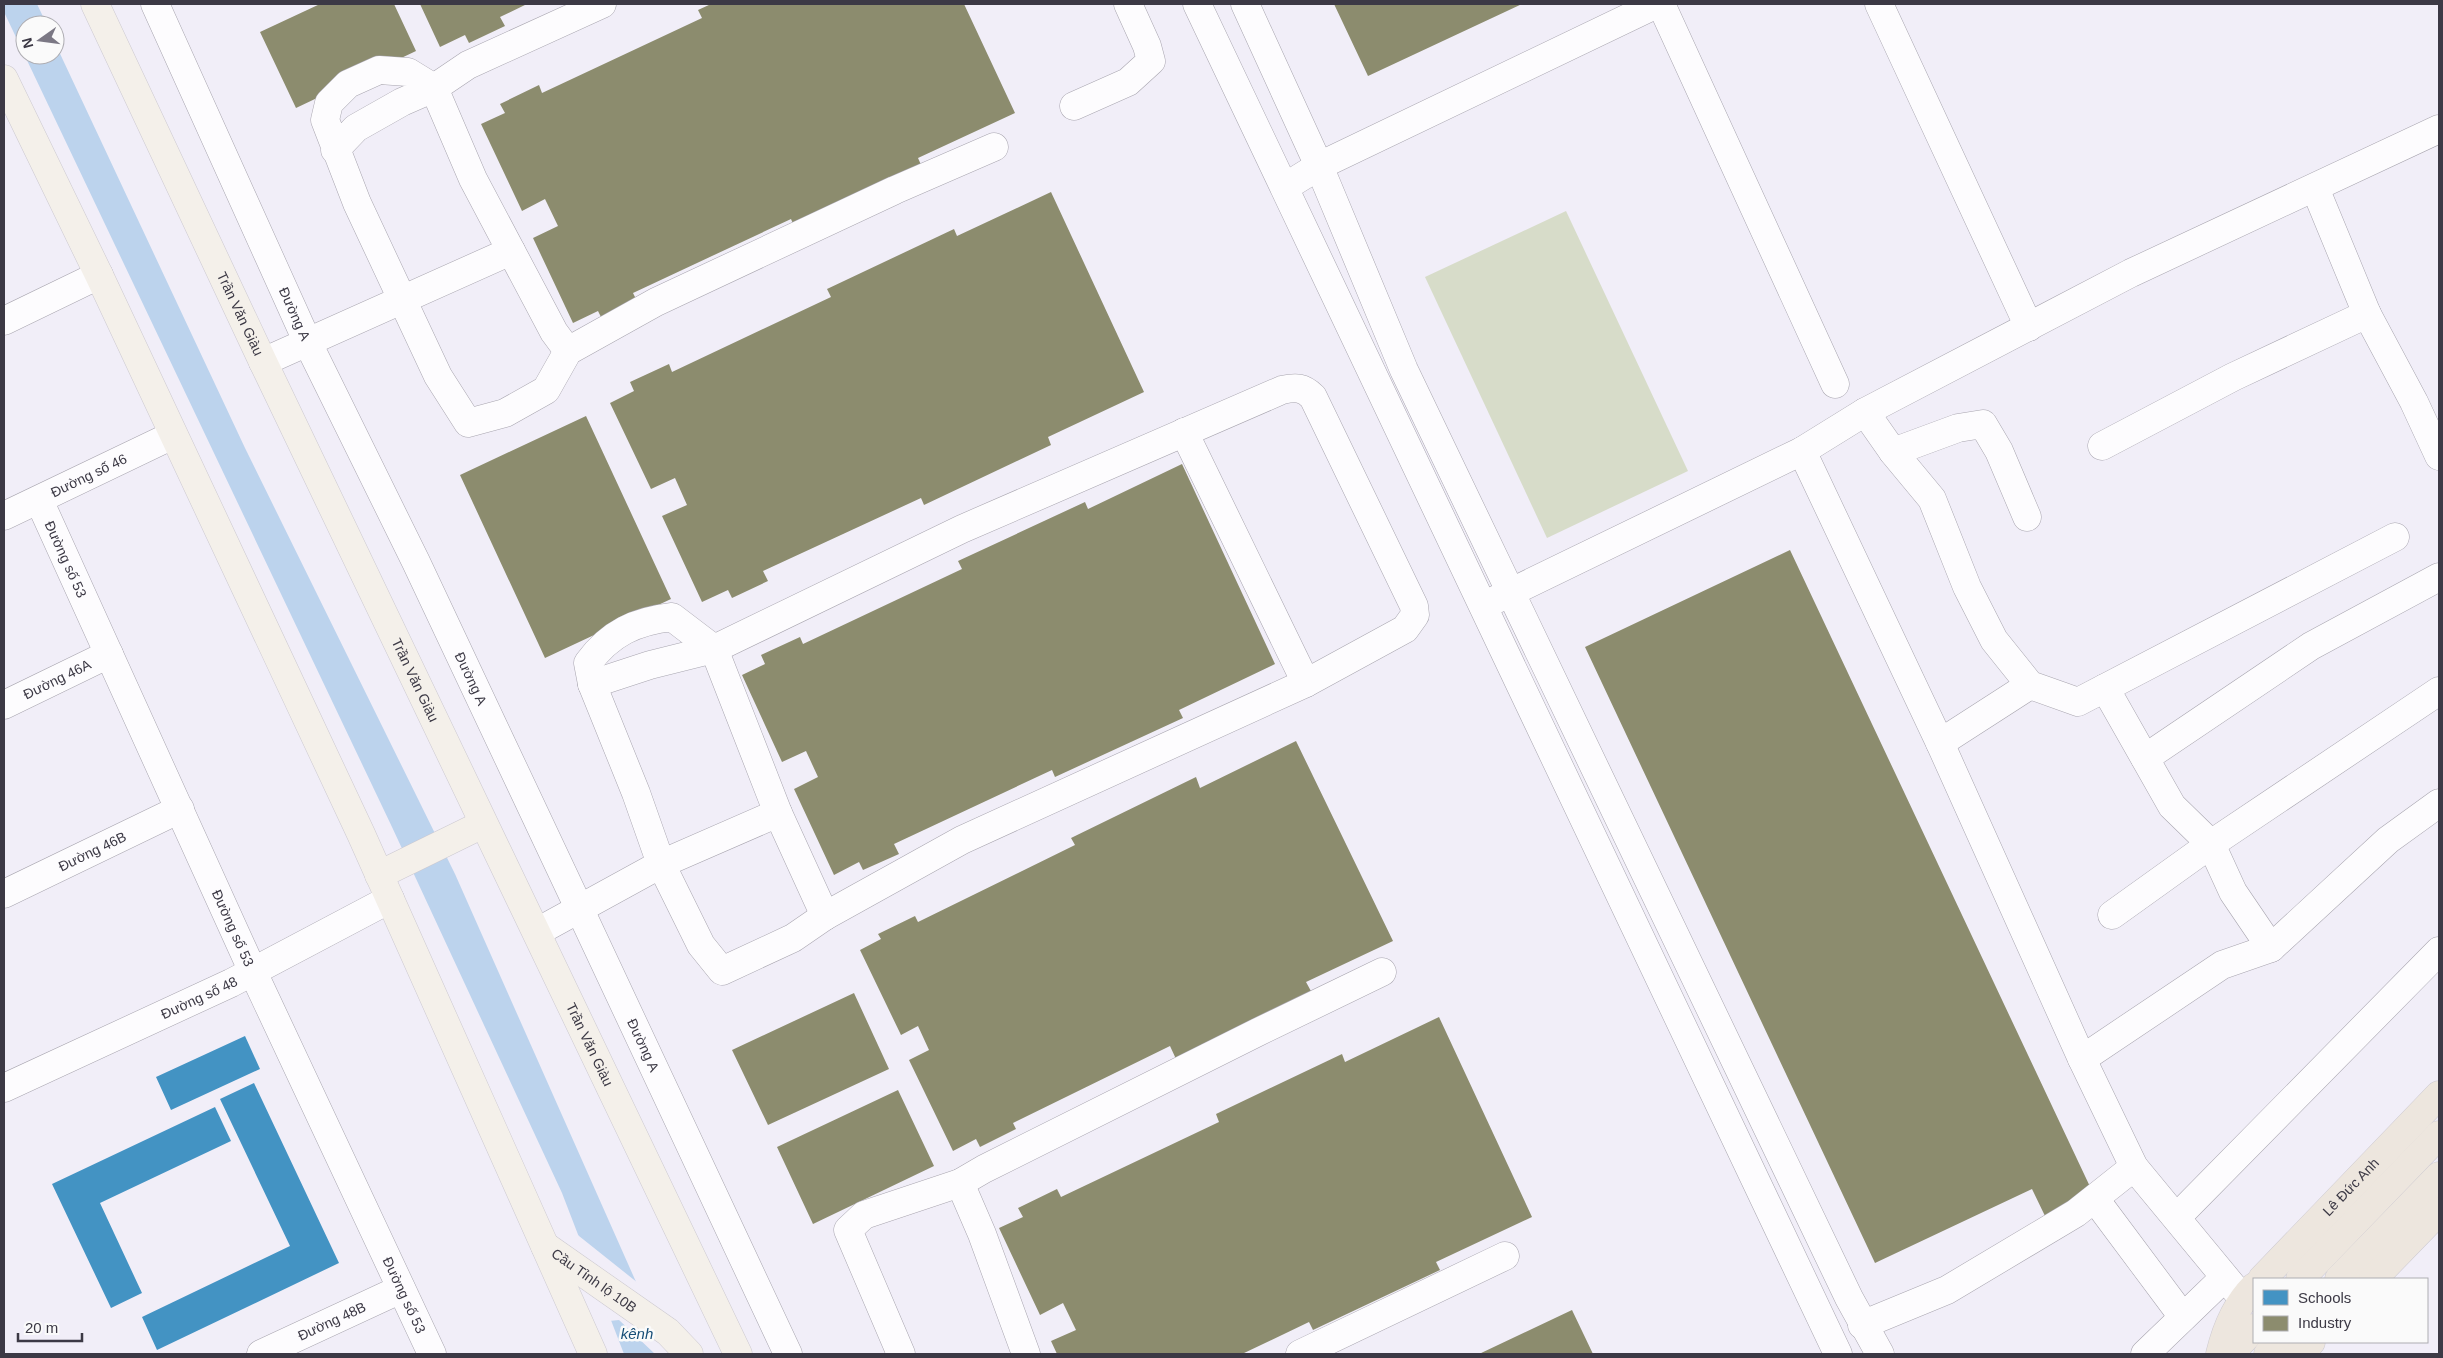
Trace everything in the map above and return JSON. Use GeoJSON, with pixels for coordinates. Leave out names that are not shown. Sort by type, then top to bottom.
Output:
{"type":"FeatureCollection","features":[{"type":"Feature","properties":{"kind":"highway","name":"Lê Đức Anh"},"geometry":{"type":"LineString","coordinates":[[2263,1278],[2439,1095]]}},
{"type":"Feature","properties":{"kind":"highway","name":"Lê Đức Anh"},"geometry":{"type":"LineString","coordinates":[[2301,1278],[2439,1135]]}},
{"type":"Feature","properties":{"kind":"highway"},"geometry":{"type":"LineString","coordinates":[[2339,1278],[2439,1176]]}},
{"type":"Feature","properties":{"kind":"highway"},"geometry":{"type":"LineString","coordinates":[[2374,1278],[2439,1211]]}},
{"type":"Feature","properties":{"kind":"highway"},"geometry":{"type":"LineString","coordinates":[[2220,1354],[2230,1324],[2251,1294]]}},
{"type":"Feature","properties":{"kind":"highway"},"geometry":{"type":"LineString","coordinates":[[2230,1354],[2253,1329]]}},
{"type":"Feature","properties":{"kind":"highway"},"geometry":{"type":"LineString","coordinates":[[2268,1354],[2279,1343]]}},
{"type":"Feature","properties":{"kind":"highway"},"geometry":{"type":"LineString","coordinates":[[2299,1354],[2311,1343]]}},
{"type":"Feature","properties":{"kind":"main road","name":"Trần Văn Giàu"},"geometry":{"type":"LineString","coordinates":[[95,4],[483,824],[537,932],[738,1354]]}},
{"type":"Feature","properties":{"kind":"main road"},"geometry":{"type":"LineString","coordinates":[[4,79],[98,275],[379,875],[593,1354]]}},
{"type":"Feature","properties":{"kind":"main road"},"geometry":{"type":"LineString","coordinates":[[379,875],[483,824]]}},
{"type":"Feature","properties":{"kind":"main road","name":"Cầu Tỉnh lộ 10B"},"geometry":{"type":"LineString","coordinates":[[545,1246],[668,1332],[689,1354]]}},
{"type":"Feature","properties":{"kind":"street","name":"Đường A"},"geometry":{"type":"LineString","coordinates":[[155,4],[307,342],[416,562],[788,1354]]}},
{"type":"Feature","properties":{"kind":"street"},"geometry":{"type":"LineString","coordinates":[[335,150],[356,128],[402,102],[434,88],[468,65],[602,4]]}},
{"type":"Feature","properties":{"kind":"street"},"geometry":{"type":"LineString","coordinates":[[1074,106],[1128,82],[1151,61],[1147,46],[1128,4]]}},
{"type":"Feature","properties":{"kind":"street"},"geometry":{"type":"LineString","coordinates":[[1198,4],[1838,1354]]}},
{"type":"Feature","properties":{"kind":"street"},"geometry":{"type":"LineString","coordinates":[[1245,4],[1319,166],[1404,370],[1862,1325],[1880,1354]]}},
{"type":"Feature","properties":{"kind":"street"},"geometry":{"type":"LineString","coordinates":[[1285,187],[1319,166],[1657,4]]}},
{"type":"Feature","properties":{"kind":"street"},"geometry":{"type":"LineString","coordinates":[[1661,4],[1834,384]]}},
{"type":"Feature","properties":{"kind":"street"},"geometry":{"type":"LineString","coordinates":[[1879,4],[2029,327]]}},
{"type":"Feature","properties":{"kind":"street"},"geometry":{"type":"LineString","coordinates":[[568,351],[554,332],[472,179],[434,88],[408,72],[379,70],[348,84],[329,103],[325,120],[335,150],[357,203],[438,376],[468,423],[505,413],[546,390],[568,351],[656,302],[895,190],[994,147]]}},
{"type":"Feature","properties":{"kind":"street"},"geometry":{"type":"LineString","coordinates":[[1484,606],[1510,591],[1802,451],[1866,412],[2131,273],[2439,129]]}},
{"type":"Feature","properties":{"kind":"street"},"geometry":{"type":"LineString","coordinates":[[2315,188],[2367,314],[2414,402],[2439,456]]}},
{"type":"Feature","properties":{"kind":"street"},"geometry":{"type":"LineString","coordinates":[[263,362],[512,251]]}},
{"type":"Feature","properties":{"kind":"street"},"geometry":{"type":"LineString","coordinates":[[4,321],[98,275]]}},
{"type":"Feature","properties":{"kind":"street"},"geometry":{"type":"LineString","coordinates":[[2102,446],[2233,377],[2367,314]]}},
{"type":"Feature","properties":{"kind":"street"},"geometry":{"type":"LineString","coordinates":[[592,684],[650,665],[714,649],[962,529],[1282,390],[1295,387],[1305,390],[1313,397],[1414,606],[1415,616],[1405,628],[1306,683],[962,840],[825,916],[793,938],[722,971],[701,945],[661,864],[636,792],[592,684],[588,663],[599,648],[620,632],[648,620],[672,616],[714,649],[778,813],[825,916]]}},
{"type":"Feature","properties":{"kind":"street"},"geometry":{"type":"LineString","coordinates":[[1866,412],[1893,452],[1932,499],[1967,587],[1994,640],[2030,685],[2078,702],[2395,537]]}},
{"type":"Feature","properties":{"kind":"street"},"geometry":{"type":"LineString","coordinates":[[1893,452],[1958,428],[1984,424],[2000,451],[2027,517]]}},
{"type":"Feature","properties":{"kind":"street"},"geometry":{"type":"LineString","coordinates":[[1184,432],[1306,683]]}},
{"type":"Feature","properties":{"kind":"street","name":"Đường số 46"},"geometry":{"type":"LineString","coordinates":[[4,516],[173,435]]}},
{"type":"Feature","properties":{"kind":"street"},"geometry":{"type":"LineString","coordinates":[[1802,451],[1940,743],[2082,1059],[2134,1167],[2177,1217],[2224,1278],[2251,1294]]}},
{"type":"Feature","properties":{"kind":"street","name":"Đường số 53"},"geometry":{"type":"LineString","coordinates":[[39,500],[252,972],[432,1354]]}},
{"type":"Feature","properties":{"kind":"street"},"geometry":{"type":"LineString","coordinates":[[2145,758],[2311,646],[2439,578]]}},
{"type":"Feature","properties":{"kind":"street","name":"Đường 46A"},"geometry":{"type":"LineString","coordinates":[[4,705],[109,654]]}},
{"type":"Feature","properties":{"kind":"street"},"geometry":{"type":"LineString","coordinates":[[1940,743],[2030,685]]}},
{"type":"Feature","properties":{"kind":"street"},"geometry":{"type":"LineString","coordinates":[[2105,688],[2172,806],[2212,844],[2233,892],[2271,948]]}},
{"type":"Feature","properties":{"kind":"street"},"geometry":{"type":"LineString","coordinates":[[2112,915],[2212,844],[2439,691]]}},
{"type":"Feature","properties":{"kind":"street"},"geometry":{"type":"LineString","coordinates":[[2082,1059],[2222,965],[2271,948],[2388,840],[2439,803]]}},
{"type":"Feature","properties":{"kind":"street","name":"Đường 46B"},"geometry":{"type":"LineString","coordinates":[[4,894],[180,809]]}},
{"type":"Feature","properties":{"kind":"street"},"geometry":{"type":"LineString","coordinates":[[537,932],[661,864],[778,813]]}},
{"type":"Feature","properties":{"kind":"street"},"geometry":{"type":"LineString","coordinates":[[1627,909],[1656,896]]}},
{"type":"Feature","properties":{"kind":"street","name":"Đường số 48"},"geometry":{"type":"LineString","coordinates":[[4,1088],[252,972],[390,899]]}},
{"type":"Feature","properties":{"kind":"street"},"geometry":{"type":"LineString","coordinates":[[2177,1217],[2439,951]]}},
{"type":"Feature","properties":{"kind":"street"},"geometry":{"type":"LineString","coordinates":[[901,1354],[848,1230],[864,1215],[960,1183],[984,1169],[1214,1054],[1382,972]]}},
{"type":"Feature","properties":{"kind":"street"},"geometry":{"type":"LineString","coordinates":[[1862,1325],[1947,1290],[2076,1213],[2134,1167]]}},
{"type":"Feature","properties":{"kind":"street"},"geometry":{"type":"LineString","coordinates":[[960,1183],[982,1234],[1026,1354]]}},
{"type":"Feature","properties":{"kind":"street"},"geometry":{"type":"LineString","coordinates":[[2095,1199],[2184,1317]]}},
{"type":"Feature","properties":{"kind":"street"},"geometry":{"type":"LineString","coordinates":[[1300,1354],[1506,1256]]}},
{"type":"Feature","properties":{"kind":"street"},"geometry":{"type":"LineString","coordinates":[[2145,1354],[2224,1278]]}},
{"type":"Feature","properties":{"kind":"street","name":"Đường 48B"},"geometry":{"type":"LineString","coordinates":[[261,1354],[401,1289]]}},
{"type":"Feature","properties":{"kind":"green space"},"geometry":{"type":"Polygon","coordinates":[[[1566,211],[1688,471],[1547,538],[1425,277],[1566,211]]]}},
{"type":"Feature","properties":{"kind":"water","name":"kênh"},"geometry":{"type":"Polygon","coordinates":[[[4,4],[37,4],[42,15],[15,15],[15,35],[4,12],[4,4]]]}},
{"type":"Feature","properties":{"kind":"water","name":"kênh"},"geometry":{"type":"Polygon","coordinates":[[[65,64],[245,448],[455,874],[668,1354],[624,1354],[562,1193],[392,827],[29,65],[65,64]]]}},
{"type":"Feature","properties":{"kind":"pier"},"geometry":{"type":"Polygon","coordinates":[[[574,1232],[638,1283],[670,1354],[655,1354],[619,1320],[609,1321],[574,1232]]]}},
{"type":"Feature","properties":{"kind":"building: Schools"},"geometry":{"type":"Polygon","coordinates":[[[245,1036],[260,1069],[171,1110],[156,1077],[245,1036]]]}},
{"type":"Feature","properties":{"kind":"building: Schools"},"geometry":{"type":"Polygon","coordinates":[[[254,1083],[339,1263],[157,1350],[142,1317],[290,1246],[220,1099],[254,1083]]]}},
{"type":"Feature","properties":{"kind":"building: Schools"},"geometry":{"type":"Polygon","coordinates":[[[215,1107],[231,1141],[100,1203],[142,1293],[111,1308],[52,1184],[215,1107]]]}},
{"type":"Feature","properties":{"kind":"building: Industry"},"geometry":{"type":"Polygon","coordinates":[[[320,4],[394,4],[416,51],[296,108],[260,32],[320,4]]]}},
{"type":"Feature","properties":{"kind":"building: Industry"},"geometry":{"type":"Polygon","coordinates":[[[420,4],[527,4],[500,17],[505,26],[469,43],[465,35],[440,47],[420,4]]]}},
{"type":"Feature","properties":{"kind":"building: Industry"},"geometry":{"type":"Polygon","coordinates":[[[711,4],[964,4],[1015,113],[918,158],[922,167],[794,226],[791,219],[633,293],[638,303],[602,319],[598,311],[573,323],[533,238],[558,226],[545,199],[522,211],[481,124],[505,113],[500,104],[539,85],[542,93],[702,18],[698,10],[711,4]]]}},
{"type":"Feature","properties":{"kind":"building: Industry"},"geometry":{"type":"Polygon","coordinates":[[[1334,4],[1522,4],[1368,76],[1334,4]]]}},
{"type":"Feature","properties":{"kind":"building: Industry"},"geometry":{"type":"Polygon","coordinates":[[[1051,192],[1144,392],[1048,437],[1051,445],[924,505],[921,498],[763,571],[768,581],[732,598],[728,590],[702,602],[662,516],[687,505],[675,478],[651,489],[610,403],[634,391],[630,382],[669,364],[672,372],[831,297],[827,289],[954,229],[957,236],[1051,192]]]}},
{"type":"Feature","properties":{"kind":"building: Industry"},"geometry":{"type":"Polygon","coordinates":[[[586,416],[671,599],[545,658],[460,475],[586,416]]]}},
{"type":"Feature","properties":{"kind":"building: Industry"},"geometry":{"type":"Polygon","coordinates":[[[1182,464],[1275,664],[1179,710],[1183,718],[1055,777],[1052,770],[894,844],[899,854],[863,870],[859,862],[834,875],[794,789],[818,777],[806,751],[782,762],[742,675],[765,664],[761,655],[800,637],[803,644],[962,569],[958,561],[1085,502],[1088,509],[1182,464]]]}},
{"type":"Feature","properties":{"kind":"building: Industry"},"geometry":{"type":"Polygon","coordinates":[[[1790,550],[2093,1193],[2045,1216],[2032,1189],[1875,1263],[1585,647],[1790,550]]]}},
{"type":"Feature","properties":{"kind":"building: Industry"},"geometry":{"type":"Polygon","coordinates":[[[1296,741],[1393,941],[1306,982],[1312,993],[1176,1059],[1170,1046],[1013,1123],[1016,1129],[980,1147],[976,1139],[953,1151],[909,1060],[929,1050],[918,1026],[901,1035],[860,950],[881,939],[878,934],[915,916],[918,922],[1075,845],[1071,838],[1196,777],[1200,788],[1296,741]]]}},
{"type":"Feature","properties":{"kind":"building: Industry"},"geometry":{"type":"Polygon","coordinates":[[[854,993],[889,1069],[768,1125],[732,1050],[854,993]]]}},
{"type":"Feature","properties":{"kind":"building: Industry"},"geometry":{"type":"Polygon","coordinates":[[[1439,1017],[1532,1217],[1436,1262],[1440,1270],[1313,1330],[1309,1322],[1242,1354],[1057,1354],[1051,1341],[1076,1330],[1063,1303],[1040,1315],[999,1228],[1023,1217],[1018,1208],[1057,1189],[1061,1197],[1219,1122],[1216,1114],[1342,1054],[1345,1062],[1439,1017]]]}},
{"type":"Feature","properties":{"kind":"building: Industry"},"geometry":{"type":"Polygon","coordinates":[[[898,1090],[934,1166],[813,1224],[777,1147],[898,1090]]]}},
{"type":"Feature","properties":{"kind":"building: Industry"},"geometry":{"type":"Polygon","coordinates":[[[1572,1310],[1593,1354],[1479,1354],[1572,1310]]]}}]}
